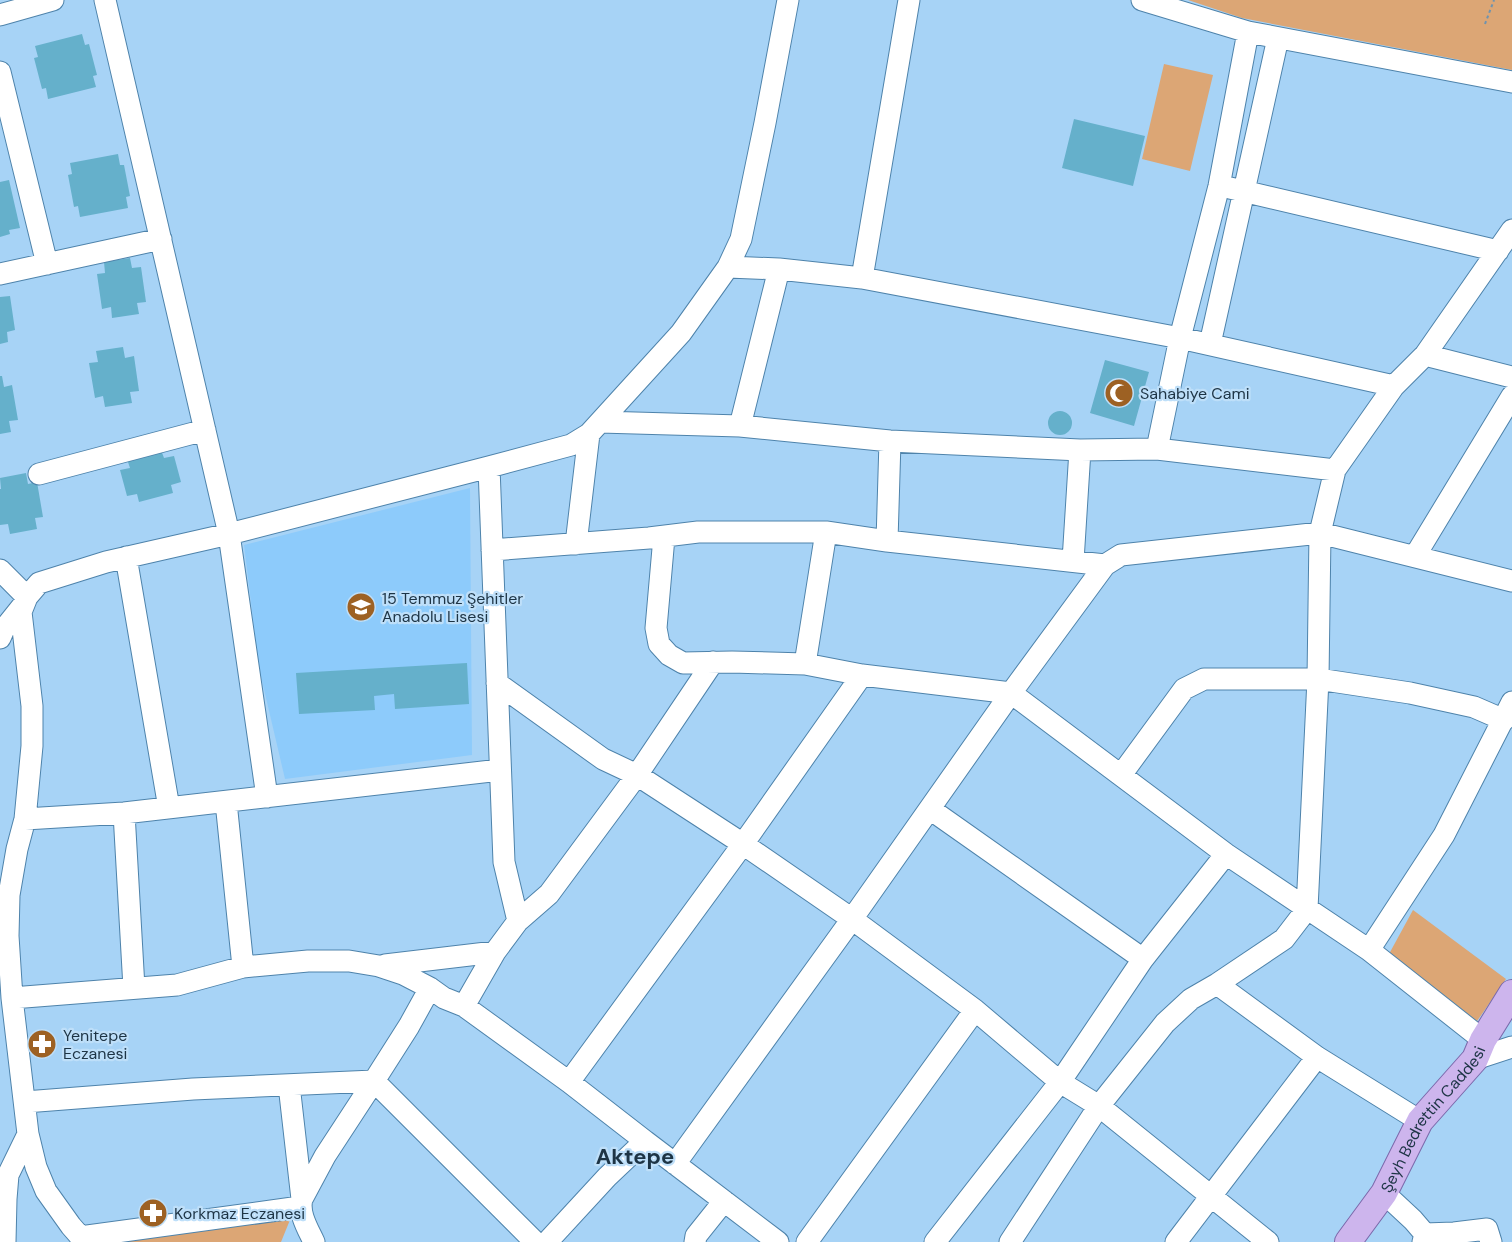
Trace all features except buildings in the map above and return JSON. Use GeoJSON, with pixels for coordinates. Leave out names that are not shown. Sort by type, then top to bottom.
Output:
{"type":"FeatureCollection","features":[{"type":"Feature","properties":{"kind":"main road","name":"Şeyh Bedrettin Caddesi"},"geometry":{"type":"LineString","coordinates":[[1348,1242],[1384,1193],[1420,1121],[1479,1049],[1512,993]]}},
{"type":"Feature","properties":{"kind":"street"},"geometry":{"type":"LineString","coordinates":[[0,15],[53,0]]}},
{"type":"Feature","properties":{"kind":"street"},"geometry":{"type":"LineString","coordinates":[[105,0],[229,534],[267,797]]}},
{"type":"Feature","properties":{"kind":"street"},"geometry":{"type":"LineString","coordinates":[[0,638],[4,629],[39,583],[106,562],[229,534],[571,445],[595,428],[681,333],[728,267],[741,239],[788,0]]}},
{"type":"Feature","properties":{"kind":"street"},"geometry":{"type":"LineString","coordinates":[[862,278],[909,0]]}},
{"type":"Feature","properties":{"kind":"street"},"geometry":{"type":"LineString","coordinates":[[1142,0],[1190,7],[1248,32],[1512,82]]}},
{"type":"Feature","properties":{"kind":"street"},"geometry":{"type":"LineString","coordinates":[[1157,449],[1180,338],[1219,186],[1248,32]]}},
{"type":"Feature","properties":{"kind":"street"},"geometry":{"type":"LineString","coordinates":[[1210,344],[1278,38]]}},
{"type":"Feature","properties":{"kind":"street"},"geometry":{"type":"LineString","coordinates":[[0,72],[46,264]]}},
{"type":"Feature","properties":{"kind":"street"},"geometry":{"type":"LineString","coordinates":[[1219,186],[1498,251]]}},
{"type":"Feature","properties":{"kind":"street"},"geometry":{"type":"LineString","coordinates":[[1010,1242],[1099,1106],[1165,1023],[1191,999],[1284,939],[1307,909],[1318,679],[1320,533],[1335,470],[1394,386],[1425,355],[1512,230]]}},
{"type":"Feature","properties":{"kind":"street"},"geometry":{"type":"LineString","coordinates":[[0,274],[161,239]]}},
{"type":"Feature","properties":{"kind":"street"},"geometry":{"type":"LineString","coordinates":[[728,267],[779,269],[862,278],[1210,344],[1394,386]]}},
{"type":"Feature","properties":{"kind":"street"},"geometry":{"type":"LineString","coordinates":[[741,426],[779,269]]}},
{"type":"Feature","properties":{"kind":"street"},"geometry":{"type":"LineString","coordinates":[[1425,355],[1512,377]]}},
{"type":"Feature","properties":{"kind":"street"},"geometry":{"type":"LineString","coordinates":[[1415,556],[1512,396]]}},
{"type":"Feature","properties":{"kind":"street"},"geometry":{"type":"LineString","coordinates":[[595,428],[741,426],[890,441],[1080,450],[1157,449],[1335,470]]}},
{"type":"Feature","properties":{"kind":"street"},"geometry":{"type":"LineString","coordinates":[[576,544],[595,428]]}},
{"type":"Feature","properties":{"kind":"street"},"geometry":{"type":"LineString","coordinates":[[39,474],[205,430]]}},
{"type":"Feature","properties":{"kind":"street"},"geometry":{"type":"LineString","coordinates":[[887,541],[890,441]]}},
{"type":"Feature","properties":{"kind":"street"},"geometry":{"type":"LineString","coordinates":[[1073,561],[1080,450]]}},
{"type":"Feature","properties":{"kind":"street"},"geometry":{"type":"LineString","coordinates":[[489,467],[504,861],[518,921]]}},
{"type":"Feature","properties":{"kind":"street"},"geometry":{"type":"LineString","coordinates":[[492,550],[664,537],[698,532],[826,532],[1105,565]]}},
{"type":"Feature","properties":{"kind":"street"},"geometry":{"type":"LineString","coordinates":[[805,664],[826,532]]}},
{"type":"Feature","properties":{"kind":"street"},"geometry":{"type":"LineString","coordinates":[[675,1164],[1105,565],[1122,555],[1320,533],[1512,581]]}},
{"type":"Feature","properties":{"kind":"street"},"geometry":{"type":"LineString","coordinates":[[664,537],[656,628],[659,644],[669,655],[683,663],[805,664],[862,675],[1011,693],[1226,854],[1369,950],[1479,1049],[1512,1047]]}},
{"type":"Feature","properties":{"kind":"street"},"geometry":{"type":"LineString","coordinates":[[126,557],[169,808]]}},
{"type":"Feature","properties":{"kind":"street"},"geometry":{"type":"LineString","coordinates":[[0,570],[26,600]]}},
{"type":"Feature","properties":{"kind":"street"},"geometry":{"type":"LineString","coordinates":[[26,600],[21,612],[32,706],[32,746],[25,819],[9,895],[8,936],[12,998],[28,1134],[36,1167],[46,1191],[83,1239],[301,1203]]}},
{"type":"Feature","properties":{"kind":"street"},"geometry":{"type":"LineString","coordinates":[[464,1006],[495,952],[518,921],[549,894],[637,775],[713,662]]}},
{"type":"Feature","properties":{"kind":"street"},"geometry":{"type":"LineString","coordinates":[[568,1082],[743,844],[862,675]]}},
{"type":"Feature","properties":{"kind":"street"},"geometry":{"type":"LineString","coordinates":[[1121,775],[1184,689],[1204,679],[1318,679],[1508,711],[1444,835],[1369,950]]}},
{"type":"Feature","properties":{"kind":"street"},"geometry":{"type":"LineString","coordinates":[[497,683],[603,759],[637,775],[852,919],[975,1010],[1060,1082],[1099,1106],[1268,1242]]}},
{"type":"Feature","properties":{"kind":"street"},"geometry":{"type":"LineString","coordinates":[[25,819],[124,813],[500,770]]}},
{"type":"Feature","properties":{"kind":"street"},"geometry":{"type":"LineString","coordinates":[[226,802],[243,967]]}},
{"type":"Feature","properties":{"kind":"street"},"geometry":{"type":"LineString","coordinates":[[930,809],[1143,959]]}},
{"type":"Feature","properties":{"kind":"street"},"geometry":{"type":"LineString","coordinates":[[124,813],[134,988]]}},
{"type":"Feature","properties":{"kind":"street"},"geometry":{"type":"LineString","coordinates":[[935,1242],[1060,1082],[1143,959],[1226,854]]}},
{"type":"Feature","properties":{"kind":"street"},"geometry":{"type":"LineString","coordinates":[[379,966],[495,952]]}},
{"type":"Feature","properties":{"kind":"street"},"geometry":{"type":"LineString","coordinates":[[12,998],[177,985],[243,967],[308,961],[349,961],[379,966],[403,974],[444,998],[464,1006],[778,1242]]}},
{"type":"Feature","properties":{"kind":"street"},"geometry":{"type":"LineString","coordinates":[[1217,984],[1317,1057],[1420,1121]]}},
{"type":"Feature","properties":{"kind":"street"},"geometry":{"type":"LineString","coordinates":[[301,1203],[325,1156],[409,1026],[430,988]]}},
{"type":"Feature","properties":{"kind":"street"},"geometry":{"type":"LineString","coordinates":[[807,1242],[975,1010]]}},
{"type":"Feature","properties":{"kind":"street"},"geometry":{"type":"LineString","coordinates":[[1176,1242],[1317,1057]]}},
{"type":"Feature","properties":{"kind":"street"},"geometry":{"type":"LineString","coordinates":[[25,1102],[193,1089],[374,1081],[535,1242]]}},
{"type":"Feature","properties":{"kind":"street"},"geometry":{"type":"LineString","coordinates":[[289,1085],[301,1203],[307,1228],[314,1242]]}},
{"type":"Feature","properties":{"kind":"street"},"geometry":{"type":"LineString","coordinates":[[5,1242],[8,1175],[28,1134]]}},
{"type":"Feature","properties":{"kind":"street"},"geometry":{"type":"LineString","coordinates":[[547,1242],[645,1141]]}},
{"type":"Feature","properties":{"kind":"street"},"geometry":{"type":"LineString","coordinates":[[1384,1193],[1413,1220],[1424,1238],[1487,1229],[1491,1242]]}},
{"type":"Feature","properties":{"kind":"street"},"geometry":{"type":"LineString","coordinates":[[694,1242],[696,1236],[724,1201]]}},
{"type":"Feature","properties":{"kind":"path"},"geometry":{"type":"LineString","coordinates":[[1485,24],[1494,0]]}},
{"type":"Feature","properties":{"kind":"shaded area"},"geometry":{"type":"Polygon","coordinates":[[[1188,0],[1512,0],[1512,70],[1242,18],[1188,0]]]}},
{"type":"Feature","properties":{"kind":"shaded area"},"geometry":{"type":"Polygon","coordinates":[[[1164,64],[1213,75],[1190,171],[1142,159],[1164,64]]]}},
{"type":"Feature","properties":{"kind":"shaded area","name":"15 Temmuz Şehitler Anadolu Lisesi"},"geometry":{"type":"Polygon","coordinates":[[[470,488],[472,755],[285,779],[259,668],[244,545],[470,488]]]}},
{"type":"Feature","properties":{"kind":"shaded area"},"geometry":{"type":"Polygon","coordinates":[[[1413,910],[1506,979],[1471,1030],[1383,965],[1413,910]]]}},
{"type":"Feature","properties":{"kind":"shaded area"},"geometry":{"type":"Polygon","coordinates":[[[292,1215],[281,1242],[96,1242],[292,1215]]]}},
{"type":"Feature","properties":{"kind":"place","name":"Sahabiye Cami"},"geometry":{"type":"Point","coordinates":[1119,393]}},
{"type":"Feature","properties":{"kind":"place","name":"15 Temmuz Şehitler Anadolu Lisesi"},"geometry":{"type":"Point","coordinates":[361,607]}},
{"type":"Feature","properties":{"kind":"place","name":"Yenitepe Eczanesi"},"geometry":{"type":"Point","coordinates":[42,1044]}},
{"type":"Feature","properties":{"kind":"place","name":"Korkmaz Eczanesi"},"geometry":{"type":"Point","coordinates":[153,1213]}},
{"type":"Feature","properties":{"kind":"district","name":"Aktepe"},"geometry":{"type":"Point","coordinates":[635,1156]}}]}
